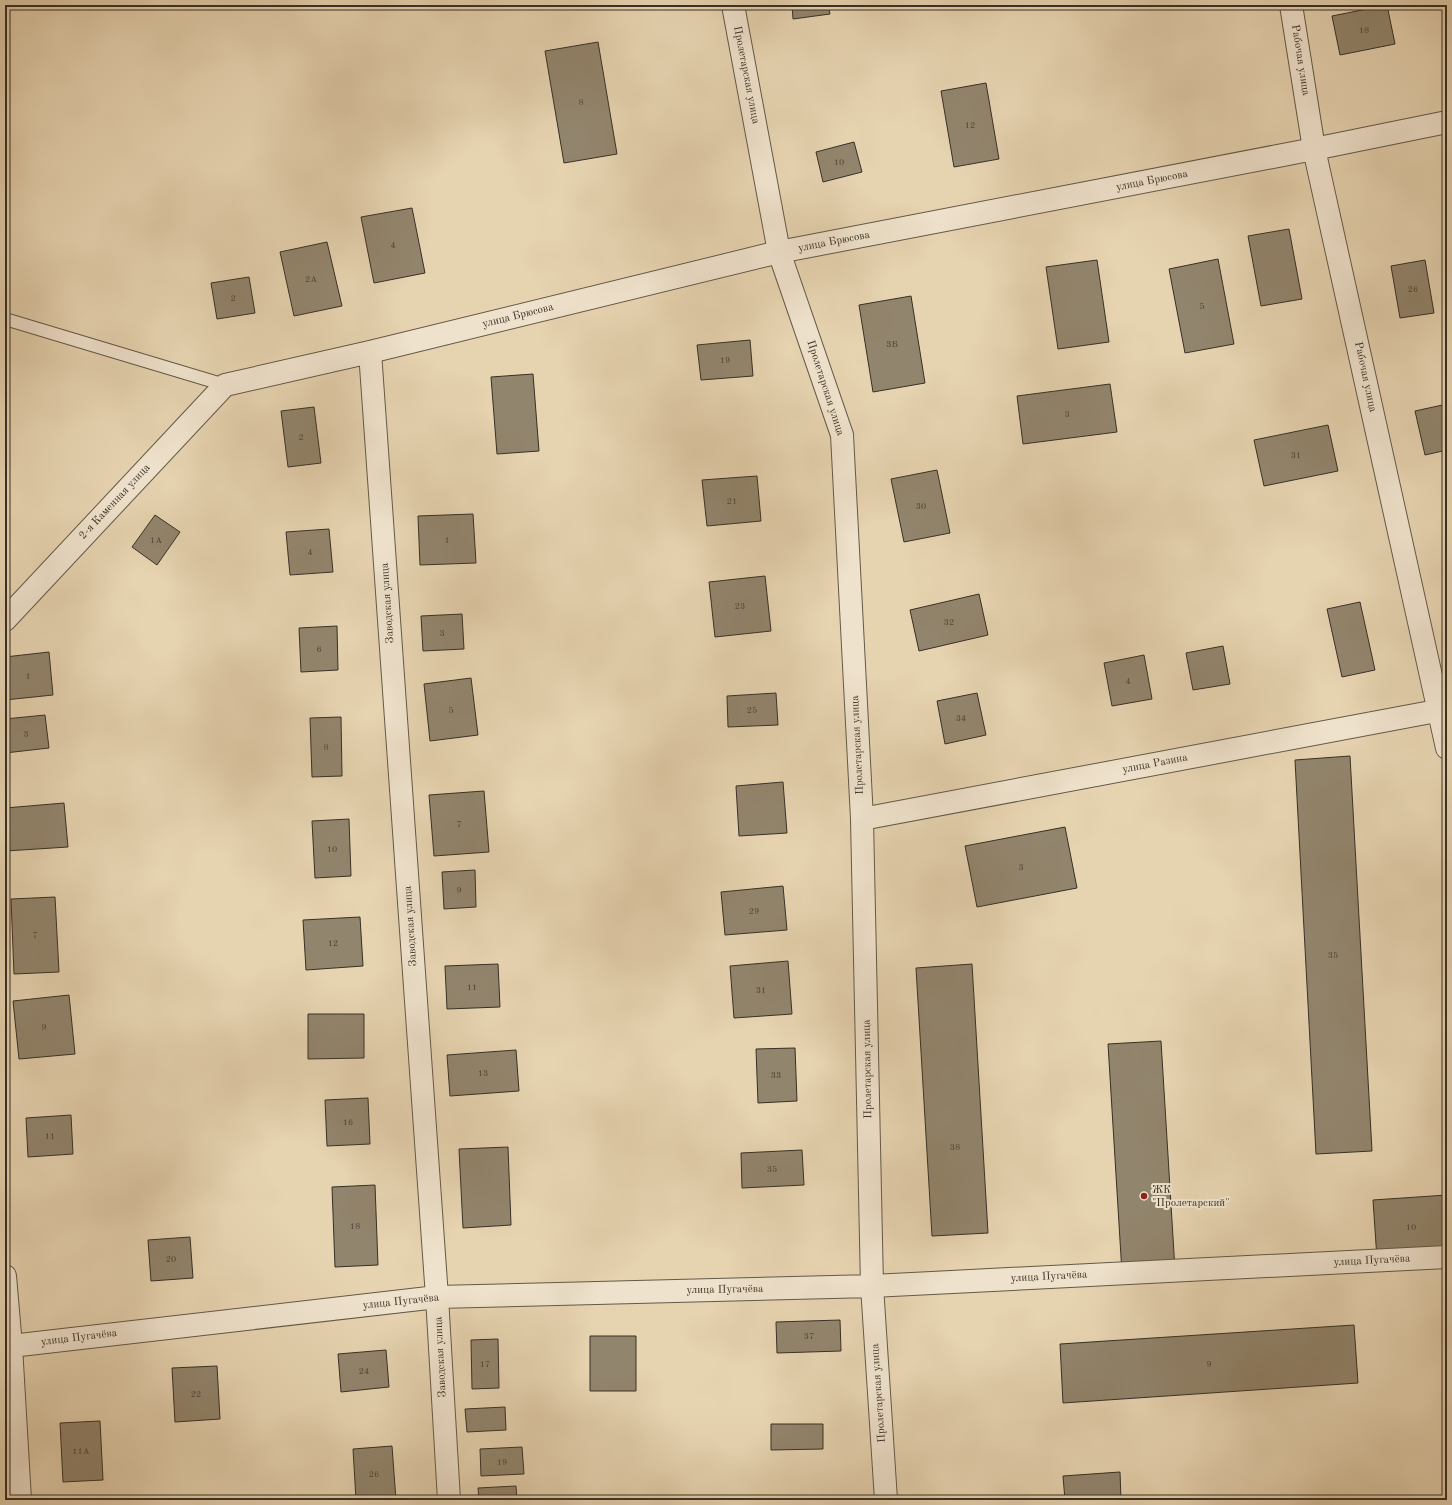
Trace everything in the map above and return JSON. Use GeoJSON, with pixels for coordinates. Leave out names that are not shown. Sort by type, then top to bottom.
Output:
{"type":"FeatureCollection","features":[{"type":"Feature","properties":{"kind":"street","name":"Пролетарская улица"},"geometry":{"type":"LineString","coordinates":[[733,5],[779,252],[842,435],[862,819],[872,1286],[886,1500]]}},
{"type":"Feature","properties":{"kind":"street","name":"Рабочая улица"},"geometry":{"type":"LineString","coordinates":[[1290,5],[1314,149],[1443,709],[1447,748]]}},
{"type":"Feature","properties":{"kind":"street","name":"улица Брюсова"},"geometry":{"type":"LineString","coordinates":[[225,385],[370,352],[779,252],[1447,122]]}},
{"type":"Feature","properties":{"kind":"street","name":"Заводская улица"},"geometry":{"type":"LineString","coordinates":[[370,352],[437,1297],[449,1500]]}},
{"type":"Feature","properties":{"kind":"street","name":"2-я Каменная улица"},"geometry":{"type":"LineString","coordinates":[[5,620],[225,385]]}},
{"type":"Feature","properties":{"kind":"street","name":"улица Разина"},"geometry":{"type":"LineString","coordinates":[[862,819],[1443,709]]}},
{"type":"Feature","properties":{"kind":"street","name":"улица Пугачёва"},"geometry":{"type":"LineString","coordinates":[[8,1346],[437,1297],[872,1286],[1447,1257]]}},
{"type":"Feature","properties":{"kind":"street"},"geometry":{"type":"LineString","coordinates":[[5,1276],[8,1346],[20,1500]]}},
{"type":"Feature","properties":{"kind":"lane"},"geometry":{"type":"LineString","coordinates":[[5,319],[225,385]]}},
{"type":"Feature","properties":{"kind":"building"},"geometry":{"type":"Polygon","coordinates":[[[792,5],[828,5],[830,14],[793,19],[792,5]]]}},
{"type":"Feature","properties":{"kind":"building"},"geometry":{"type":"Polygon","coordinates":[[[1387,5],[1395,44],[1340,55],[1332,16],[1387,5]]]}},
{"type":"Feature","properties":{"kind":"building"},"geometry":{"type":"Polygon","coordinates":[[[598,42],[617,154],[564,163],[545,51],[598,42]]]}},
{"type":"Feature","properties":{"kind":"building"},"geometry":{"type":"Polygon","coordinates":[[[986,83],[999,159],[954,167],[941,91],[986,83]]]}},
{"type":"Feature","properties":{"kind":"building"},"geometry":{"type":"Polygon","coordinates":[[[854,142],[862,172],[823,182],[816,152],[854,142]]]}},
{"type":"Feature","properties":{"kind":"building"},"geometry":{"type":"Polygon","coordinates":[[[412,208],[425,273],[374,283],[361,217],[412,208]]]}},
{"type":"Feature","properties":{"kind":"building"},"geometry":{"type":"Polygon","coordinates":[[[1289,229],[1302,299],[1261,306],[1248,236],[1289,229]]]}},
{"type":"Feature","properties":{"kind":"building"},"geometry":{"type":"Polygon","coordinates":[[[327,242],[342,306],[294,316],[280,252],[327,242]]]}},
{"type":"Feature","properties":{"kind":"building"},"geometry":{"type":"Polygon","coordinates":[[[1218,259],[1234,344],[1185,353],[1169,269],[1218,259]]]}},
{"type":"Feature","properties":{"kind":"building"},"geometry":{"type":"Polygon","coordinates":[[[1097,260],[1109,342],[1058,349],[1046,267],[1097,260]]]}},
{"type":"Feature","properties":{"kind":"building"},"geometry":{"type":"Polygon","coordinates":[[[1425,260],[1434,313],[1400,318],[1391,266],[1425,260]]]}},
{"type":"Feature","properties":{"kind":"building"},"geometry":{"type":"Polygon","coordinates":[[[249,277],[255,313],[217,319],[211,283],[249,277]]]}},
{"type":"Feature","properties":{"kind":"building"},"geometry":{"type":"Polygon","coordinates":[[[911,296],[925,383],[873,392],[859,305],[911,296]]]}},
{"type":"Feature","properties":{"kind":"building"},"geometry":{"type":"Polygon","coordinates":[[[750,340],[753,376],[701,380],[697,345],[750,340]]]}},
{"type":"Feature","properties":{"kind":"building"},"geometry":{"type":"Polygon","coordinates":[[[533,374],[539,451],[497,454],[491,377],[533,374]]]}},
{"type":"Feature","properties":{"kind":"building"},"geometry":{"type":"Polygon","coordinates":[[[1110,384],[1117,432],[1023,444],[1017,396],[1110,384]]]}},
{"type":"Feature","properties":{"kind":"building"},"geometry":{"type":"Polygon","coordinates":[[[1447,404],[1447,450],[1425,455],[1415,411],[1447,404]]]}},
{"type":"Feature","properties":{"kind":"building"},"geometry":{"type":"Polygon","coordinates":[[[314,407],[321,463],[288,467],[281,411],[314,407]]]}},
{"type":"Feature","properties":{"kind":"building"},"geometry":{"type":"Polygon","coordinates":[[[1328,425],[1338,471],[1264,486],[1254,440],[1328,425]]]}},
{"type":"Feature","properties":{"kind":"building"},"geometry":{"type":"Polygon","coordinates":[[[937,470],[950,533],[904,542],[891,479],[937,470]]]}},
{"type":"Feature","properties":{"kind":"building"},"geometry":{"type":"Polygon","coordinates":[[[757,476],[761,521],[707,526],[702,480],[757,476]]]}},
{"type":"Feature","properties":{"kind":"building"},"geometry":{"type":"Polygon","coordinates":[[[473,514],[476,563],[420,565],[418,516],[473,514]]]}},
{"type":"Feature","properties":{"kind":"building"},"geometry":{"type":"Polygon","coordinates":[[[155,515],[180,532],[157,565],[132,547],[155,515]]]}},
{"type":"Feature","properties":{"kind":"building"},"geometry":{"type":"Polygon","coordinates":[[[329,529],[333,572],[290,575],[286,532],[329,529]]]}},
{"type":"Feature","properties":{"kind":"building"},"geometry":{"type":"Polygon","coordinates":[[[765,576],[771,631],[715,637],[709,582],[765,576]]]}},
{"type":"Feature","properties":{"kind":"building"},"geometry":{"type":"Polygon","coordinates":[[[979,594],[988,635],[919,651],[910,610],[979,594]]]}},
{"type":"Feature","properties":{"kind":"building"},"geometry":{"type":"Polygon","coordinates":[[[1360,602],[1375,670],[1342,677],[1327,609],[1360,602]]]}},
{"type":"Feature","properties":{"kind":"building"},"geometry":{"type":"Polygon","coordinates":[[[462,614],[464,649],[423,651],[421,616],[462,614]]]}},
{"type":"Feature","properties":{"kind":"building"},"geometry":{"type":"Polygon","coordinates":[[[337,626],[338,670],[301,672],[299,628],[337,626]]]}},
{"type":"Feature","properties":{"kind":"building"},"geometry":{"type":"Polygon","coordinates":[[[1223,646],[1230,684],[1193,690],[1186,653],[1223,646]]]}},
{"type":"Feature","properties":{"kind":"building"},"geometry":{"type":"Polygon","coordinates":[[[49,652],[53,695],[5,700],[5,657],[49,652]]]}},
{"type":"Feature","properties":{"kind":"building"},"geometry":{"type":"Polygon","coordinates":[[[1144,655],[1152,699],[1112,706],[1104,663],[1144,655]]]}},
{"type":"Feature","properties":{"kind":"building"},"geometry":{"type":"Polygon","coordinates":[[[471,678],[478,735],[430,741],[424,684],[471,678]]]}},
{"type":"Feature","properties":{"kind":"building"},"geometry":{"type":"Polygon","coordinates":[[[776,693],[778,725],[728,727],[727,696],[776,693]]]}},
{"type":"Feature","properties":{"kind":"building"},"geometry":{"type":"Polygon","coordinates":[[[977,693],[986,735],[945,744],[937,701],[977,693]]]}},
{"type":"Feature","properties":{"kind":"building"},"geometry":{"type":"Polygon","coordinates":[[[45,715],[49,748],[5,753],[5,719],[45,715]]]}},
{"type":"Feature","properties":{"kind":"building"},"geometry":{"type":"Polygon","coordinates":[[[341,717],[342,776],[312,777],[310,718],[341,717]]]}},
{"type":"Feature","properties":{"kind":"building"},"geometry":{"type":"Polygon","coordinates":[[[1350,756],[1372,1151],[1316,1154],[1295,760],[1350,756]]]}},
{"type":"Feature","properties":{"kind":"building"},"geometry":{"type":"Polygon","coordinates":[[[783,782],[787,833],[739,836],[736,786],[783,782]]]}},
{"type":"Feature","properties":{"kind":"building"},"geometry":{"type":"Polygon","coordinates":[[[484,791],[489,852],[434,856],[429,795],[484,791]]]}},
{"type":"Feature","properties":{"kind":"building"},"geometry":{"type":"Polygon","coordinates":[[[64,803],[68,847],[6,851],[5,808],[64,803]]]}},
{"type":"Feature","properties":{"kind":"building"},"geometry":{"type":"Polygon","coordinates":[[[349,819],[351,876],[315,878],[312,821],[349,819]]]}},
{"type":"Feature","properties":{"kind":"building"},"geometry":{"type":"Polygon","coordinates":[[[1065,827],[1077,888],[977,907],[965,846],[1065,827]]]}},
{"type":"Feature","properties":{"kind":"building"},"geometry":{"type":"Polygon","coordinates":[[[475,870],[476,907],[444,909],[442,872],[475,870]]]}},
{"type":"Feature","properties":{"kind":"building"},"geometry":{"type":"Polygon","coordinates":[[[783,886],[787,930],[725,935],[721,892],[783,886]]]}},
{"type":"Feature","properties":{"kind":"building"},"geometry":{"type":"Polygon","coordinates":[[[55,897],[59,972],[14,974],[11,899],[55,897]]]}},
{"type":"Feature","properties":{"kind":"building"},"geometry":{"type":"Polygon","coordinates":[[[360,917],[363,966],[306,970],[303,920],[360,917]]]}},
{"type":"Feature","properties":{"kind":"building"},"geometry":{"type":"Polygon","coordinates":[[[788,961],[792,1014],[734,1018],[730,966],[788,961]]]}},
{"type":"Feature","properties":{"kind":"building"},"geometry":{"type":"Polygon","coordinates":[[[498,964],[500,1007],[447,1009],[445,966],[498,964]]]}},
{"type":"Feature","properties":{"kind":"building"},"geometry":{"type":"Polygon","coordinates":[[[972,964],[988,1233],[932,1236],[916,968],[972,964]]]}},
{"type":"Feature","properties":{"kind":"building"},"geometry":{"type":"Polygon","coordinates":[[[69,995],[75,1054],[19,1059],[13,1001],[69,995]]]}},
{"type":"Feature","properties":{"kind":"building"},"geometry":{"type":"Polygon","coordinates":[[[308,1014],[364,1014],[364,1058],[308,1059],[308,1014]]]}},
{"type":"Feature","properties":{"kind":"building","name":"ЖК \"Пролетарский\""},"geometry":{"type":"Polygon","coordinates":[[[1161,1041],[1175,1270],[1122,1273],[1108,1044],[1161,1041]]]}},
{"type":"Feature","properties":{"kind":"building"},"geometry":{"type":"Polygon","coordinates":[[[795,1048],[797,1101],[758,1103],[756,1049],[795,1048]]]}},
{"type":"Feature","properties":{"kind":"building"},"geometry":{"type":"Polygon","coordinates":[[[516,1050],[519,1091],[450,1096],[447,1055],[516,1050]]]}},
{"type":"Feature","properties":{"kind":"building"},"geometry":{"type":"Polygon","coordinates":[[[368,1098],[370,1144],[327,1146],[325,1100],[368,1098]]]}},
{"type":"Feature","properties":{"kind":"building"},"geometry":{"type":"Polygon","coordinates":[[[71,1115],[73,1154],[28,1157],[26,1118],[71,1115]]]}},
{"type":"Feature","properties":{"kind":"building"},"geometry":{"type":"Polygon","coordinates":[[[508,1147],[511,1225],[463,1228],[459,1149],[508,1147]]]}},
{"type":"Feature","properties":{"kind":"building"},"geometry":{"type":"Polygon","coordinates":[[[802,1150],[804,1185],[742,1188],[741,1153],[802,1150]]]}},
{"type":"Feature","properties":{"kind":"building"},"geometry":{"type":"Polygon","coordinates":[[[375,1185],[378,1265],[335,1267],[332,1187],[375,1185]]]}},
{"type":"Feature","properties":{"kind":"building"},"geometry":{"type":"Polygon","coordinates":[[[1447,1195],[1447,1254],[1377,1259],[1373,1200],[1447,1195]]]}},
{"type":"Feature","properties":{"kind":"building"},"geometry":{"type":"Polygon","coordinates":[[[190,1237],[193,1278],[151,1281],[148,1240],[190,1237]]]}},
{"type":"Feature","properties":{"kind":"building"},"geometry":{"type":"Polygon","coordinates":[[[840,1320],[841,1351],[777,1353],[776,1322],[840,1320]]]}},
{"type":"Feature","properties":{"kind":"building"},"geometry":{"type":"Polygon","coordinates":[[[1354,1325],[1358,1383],[1063,1403],[1060,1344],[1354,1325]]]}},
{"type":"Feature","properties":{"kind":"building"},"geometry":{"type":"Polygon","coordinates":[[[590,1336],[636,1336],[636,1391],[590,1391],[590,1336]]]}},
{"type":"Feature","properties":{"kind":"building"},"geometry":{"type":"Polygon","coordinates":[[[498,1339],[499,1388],[472,1389],[471,1340],[498,1339]]]}},
{"type":"Feature","properties":{"kind":"building"},"geometry":{"type":"Polygon","coordinates":[[[386,1350],[389,1387],[341,1392],[338,1354],[386,1350]]]}},
{"type":"Feature","properties":{"kind":"building"},"geometry":{"type":"Polygon","coordinates":[[[217,1366],[220,1419],[175,1422],[172,1368],[217,1366]]]}},
{"type":"Feature","properties":{"kind":"building"},"geometry":{"type":"Polygon","coordinates":[[[505,1407],[506,1430],[467,1432],[465,1409],[505,1407]]]}},
{"type":"Feature","properties":{"kind":"building"},"geometry":{"type":"Polygon","coordinates":[[[100,1421],[103,1480],[63,1482],[60,1423],[100,1421]]]}},
{"type":"Feature","properties":{"kind":"building"},"geometry":{"type":"Polygon","coordinates":[[[771,1424],[823,1424],[823,1449],[771,1450],[771,1424]]]}},
{"type":"Feature","properties":{"kind":"building"},"geometry":{"type":"Polygon","coordinates":[[[392,1446],[396,1500],[356,1500],[353,1449],[392,1446]]]}},
{"type":"Feature","properties":{"kind":"building"},"geometry":{"type":"Polygon","coordinates":[[[522,1447],[524,1474],[481,1476],[480,1449],[522,1447]]]}},
{"type":"Feature","properties":{"kind":"building"},"geometry":{"type":"Polygon","coordinates":[[[1120,1472],[1121,1500],[1065,1500],[1063,1476],[1120,1472]]]}},
{"type":"Feature","properties":{"kind":"building"},"geometry":{"type":"Polygon","coordinates":[[[516,1486],[517,1500],[479,1500],[478,1488],[516,1486]]]}},
{"type":"Feature","properties":{"kind":"place","name":"ЖК \"Пролетарский\""},"geometry":{"type":"Point","coordinates":[1144,1196]}}]}
